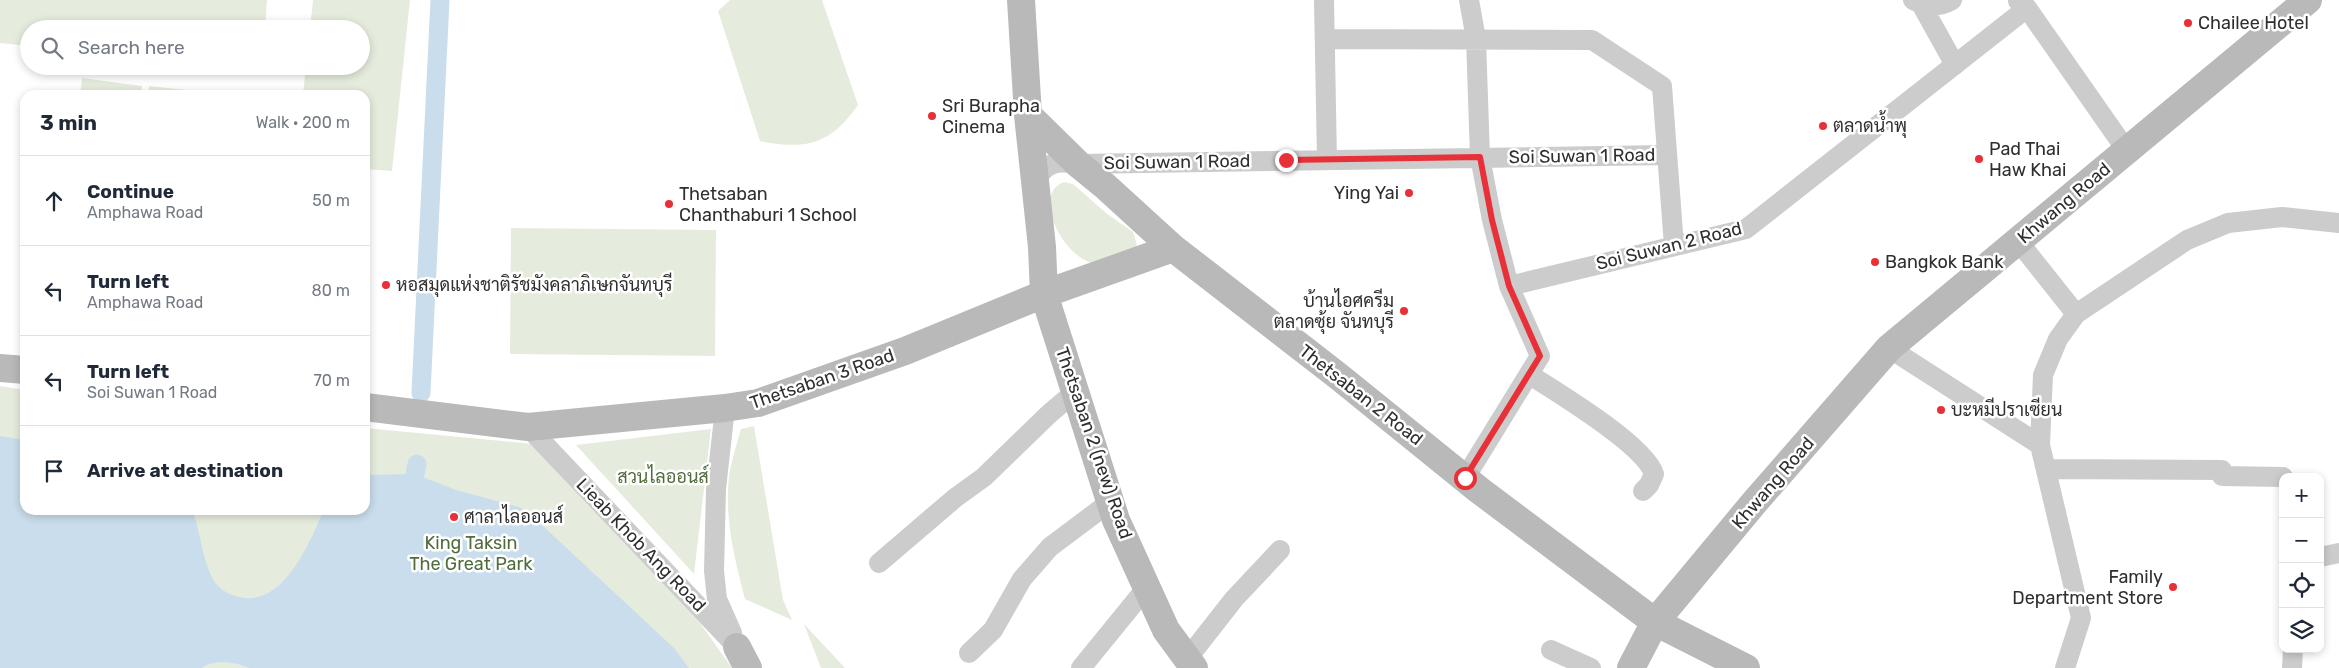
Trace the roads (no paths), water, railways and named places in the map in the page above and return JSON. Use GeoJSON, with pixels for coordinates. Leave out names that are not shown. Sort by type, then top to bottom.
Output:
{"type":"FeatureCollection","features":[{"type":"Feature","properties":{"kind":"street"},"geometry":{"type":"LineString","coordinates":[[1021,0],[1028,115],[1042,247],[1048,259],[1060,269],[1075,274],[1099,274]]}},
{"type":"Feature","properties":{"kind":"street"},"geometry":{"type":"LineString","coordinates":[[1324,0],[1328,160]]}},
{"type":"Feature","properties":{"kind":"street"},"geometry":{"type":"LineString","coordinates":[[1465,478],[1540,356],[1509,286],[1492,220],[1480,157],[1476,39],[1469,0]]}},
{"type":"Feature","properties":{"kind":"street"},"geometry":{"type":"LineString","coordinates":[[1917,2],[1934,6],[1952,0]]}},
{"type":"Feature","properties":{"kind":"street","name":"Khwang Road"},"geometry":{"type":"LineString","coordinates":[[1631,668],[1655,622],[1754,504],[1890,348],[2308,0]]}},
{"type":"Feature","properties":{"kind":"street"},"geometry":{"type":"LineString","coordinates":[[1917,2],[1955,65]]}},
{"type":"Feature","properties":{"kind":"street"},"geometry":{"type":"LineString","coordinates":[[2021,4],[2127,150]]}},
{"type":"Feature","properties":{"kind":"street","name":"Soi Suwan 2 Road"},"geometry":{"type":"LineString","coordinates":[[1509,286],[1746,229],[1955,65],[2021,4]]}},
{"type":"Feature","properties":{"kind":"street"},"geometry":{"type":"LineString","coordinates":[[1325,39],[1592,40],[1662,86],[1674,246]]}},
{"type":"Feature","properties":{"kind":"street","name":"Thetsaban 2 Road"},"geometry":{"type":"LineString","coordinates":[[1028,115],[1078,164],[1173,248],[1465,478],[1655,622],[1746,668]]}},
{"type":"Feature","properties":{"kind":"street","name":"Soi Suwan 1 Road"},"geometry":{"type":"LineString","coordinates":[[1078,164],[1667,155]]}},
{"type":"Feature","properties":{"kind":"street"},"geometry":{"type":"LineString","coordinates":[[1034,182],[1042,168],[1051,164],[1059,162],[1078,164]]}},
{"type":"Feature","properties":{"kind":"street"},"geometry":{"type":"LineString","coordinates":[[2065,668],[2080,618],[2040,445],[2043,375],[2058,339],[2076,314],[2187,240],[2228,223],[2282,217],[2339,223]]}},
{"type":"Feature","properties":{"kind":"street"},"geometry":{"type":"LineString","coordinates":[[1134,260],[1147,241],[1147,232],[1141,219]]}},
{"type":"Feature","properties":{"kind":"street"},"geometry":{"type":"LineString","coordinates":[[2018,241],[2076,314]]}},
{"type":"Feature","properties":{"kind":"street","name":"Thetsaban 2 (new) Road"},"geometry":{"type":"LineString","coordinates":[[1042,247],[1044,294],[1110,502],[1166,630],[1190,663]]}},
{"type":"Feature","properties":{"kind":"street","name":"Thetsaban 3 Road"},"geometry":{"type":"LineString","coordinates":[[370,408],[528,427],[726,408],[758,403],[905,351],[1044,294],[1134,260],[1173,248]]}},
{"type":"Feature","properties":{"kind":"street"},"geometry":{"type":"LineString","coordinates":[[1890,348],[2040,445]]}},
{"type":"Feature","properties":{"kind":"street"},"geometry":{"type":"LineString","coordinates":[[0,368],[20,370]]}},
{"type":"Feature","properties":{"kind":"street"},"geometry":{"type":"LineString","coordinates":[[1530,374],[1584,408],[1643,457],[1654,474],[1644,491]]}},
{"type":"Feature","properties":{"kind":"street"},"geometry":{"type":"LineString","coordinates":[[879,563],[955,498],[984,476],[1075,392]]}},
{"type":"Feature","properties":{"kind":"street"},"geometry":{"type":"LineString","coordinates":[[726,408],[716,489],[714,571],[717,599],[742,657]]}},
{"type":"Feature","properties":{"kind":"street","name":"Lieab Khob Ang Road"},"geometry":{"type":"LineString","coordinates":[[528,427],[742,657]]}},
{"type":"Feature","properties":{"kind":"street"},"geometry":{"type":"LineString","coordinates":[[2046,469],[2222,470],[2222,476],[2279,477]]}},
{"type":"Feature","properties":{"kind":"street"},"geometry":{"type":"LineString","coordinates":[[969,653],[993,630],[1022,580],[1050,547],[1110,502]]}},
{"type":"Feature","properties":{"kind":"street"},"geometry":{"type":"LineString","coordinates":[[1190,663],[1234,599],[1280,550]]}},
{"type":"Feature","properties":{"kind":"street"},"geometry":{"type":"LineString","coordinates":[[2324,556],[2339,553]]}},
{"type":"Feature","properties":{"kind":"street"},"geometry":{"type":"LineString","coordinates":[[1081,668],[1147,587]]}},
{"type":"Feature","properties":{"kind":"street"},"geometry":{"type":"LineString","coordinates":[[1551,650],[1591,668]]}},
{"type":"Feature","properties":{"kind":"street"},"geometry":{"type":"LineString","coordinates":[[2292,668],[2293,653]]}},
{"type":"Feature","properties":{"kind":"water","name":"King Taksin The Great Park"},"geometry":{"type":"Polygon","coordinates":[[[0,436],[20,439],[20,515],[194,515],[213,579],[227,593],[245,598],[260,597],[273,590],[284,580],[304,553],[322,515],[370,515],[370,475],[415,474],[456,490],[519,507],[530,514],[674,648],[689,668],[249,668],[238,664],[219,662],[202,668],[0,668],[0,436]]]}},
{"type":"Feature","properties":{"kind":"waterway"},"geometry":{"type":"LineString","coordinates":[[421,393],[440,0]]}},
{"type":"Feature","properties":{"kind":"waterway"},"geometry":{"type":"LineString","coordinates":[[415,474],[417,464]]}},
{"type":"Feature","properties":{"kind":"place","name":"Chailee Hotel"},"geometry":{"type":"Point","coordinates":[2188,23]}},
{"type":"Feature","properties":{"kind":"place","name":"Sri Burapha Cinema"},"geometry":{"type":"Point","coordinates":[932,116]}},
{"type":"Feature","properties":{"kind":"place","name":"ตลาดน้ำพุ"},"geometry":{"type":"Point","coordinates":[1823,126]}},
{"type":"Feature","properties":{"kind":"place","name":"Pad Thai Haw Khai"},"geometry":{"type":"Point","coordinates":[1979,159]}},
{"type":"Feature","properties":{"kind":"place","name":"Ying Yai"},"geometry":{"type":"Point","coordinates":[1409,193]}},
{"type":"Feature","properties":{"kind":"place","name":"Thetsaban Chanthaburi 1 School"},"geometry":{"type":"Point","coordinates":[669,204]}},
{"type":"Feature","properties":{"kind":"place","name":"Bangkok Bank"},"geometry":{"type":"Point","coordinates":[1875,262]}},
{"type":"Feature","properties":{"kind":"place","name":"หอสมุดแห่งชาติรัชมังคลาภิเษกจันทบุรี"},"geometry":{"type":"Point","coordinates":[386,285]}},
{"type":"Feature","properties":{"kind":"place","name":"บ้านไอศครีม ตลาดซุ้ย จันทบุรี"},"geometry":{"type":"Point","coordinates":[1404,311]}},
{"type":"Feature","properties":{"kind":"place","name":"บะหมีปราเซียน"},"geometry":{"type":"Point","coordinates":[1941,410]}},
{"type":"Feature","properties":{"kind":"place","name":"ศาลาไลออนส์"},"geometry":{"type":"Point","coordinates":[454,517]}},
{"type":"Feature","properties":{"kind":"place","name":"Family Department Store"},"geometry":{"type":"Point","coordinates":[2173,587]}},
{"type":"Feature","properties":{"kind":"park label","name":"สวนไลออนส์"},"geometry":{"type":"Point","coordinates":[663,477]}}]}
